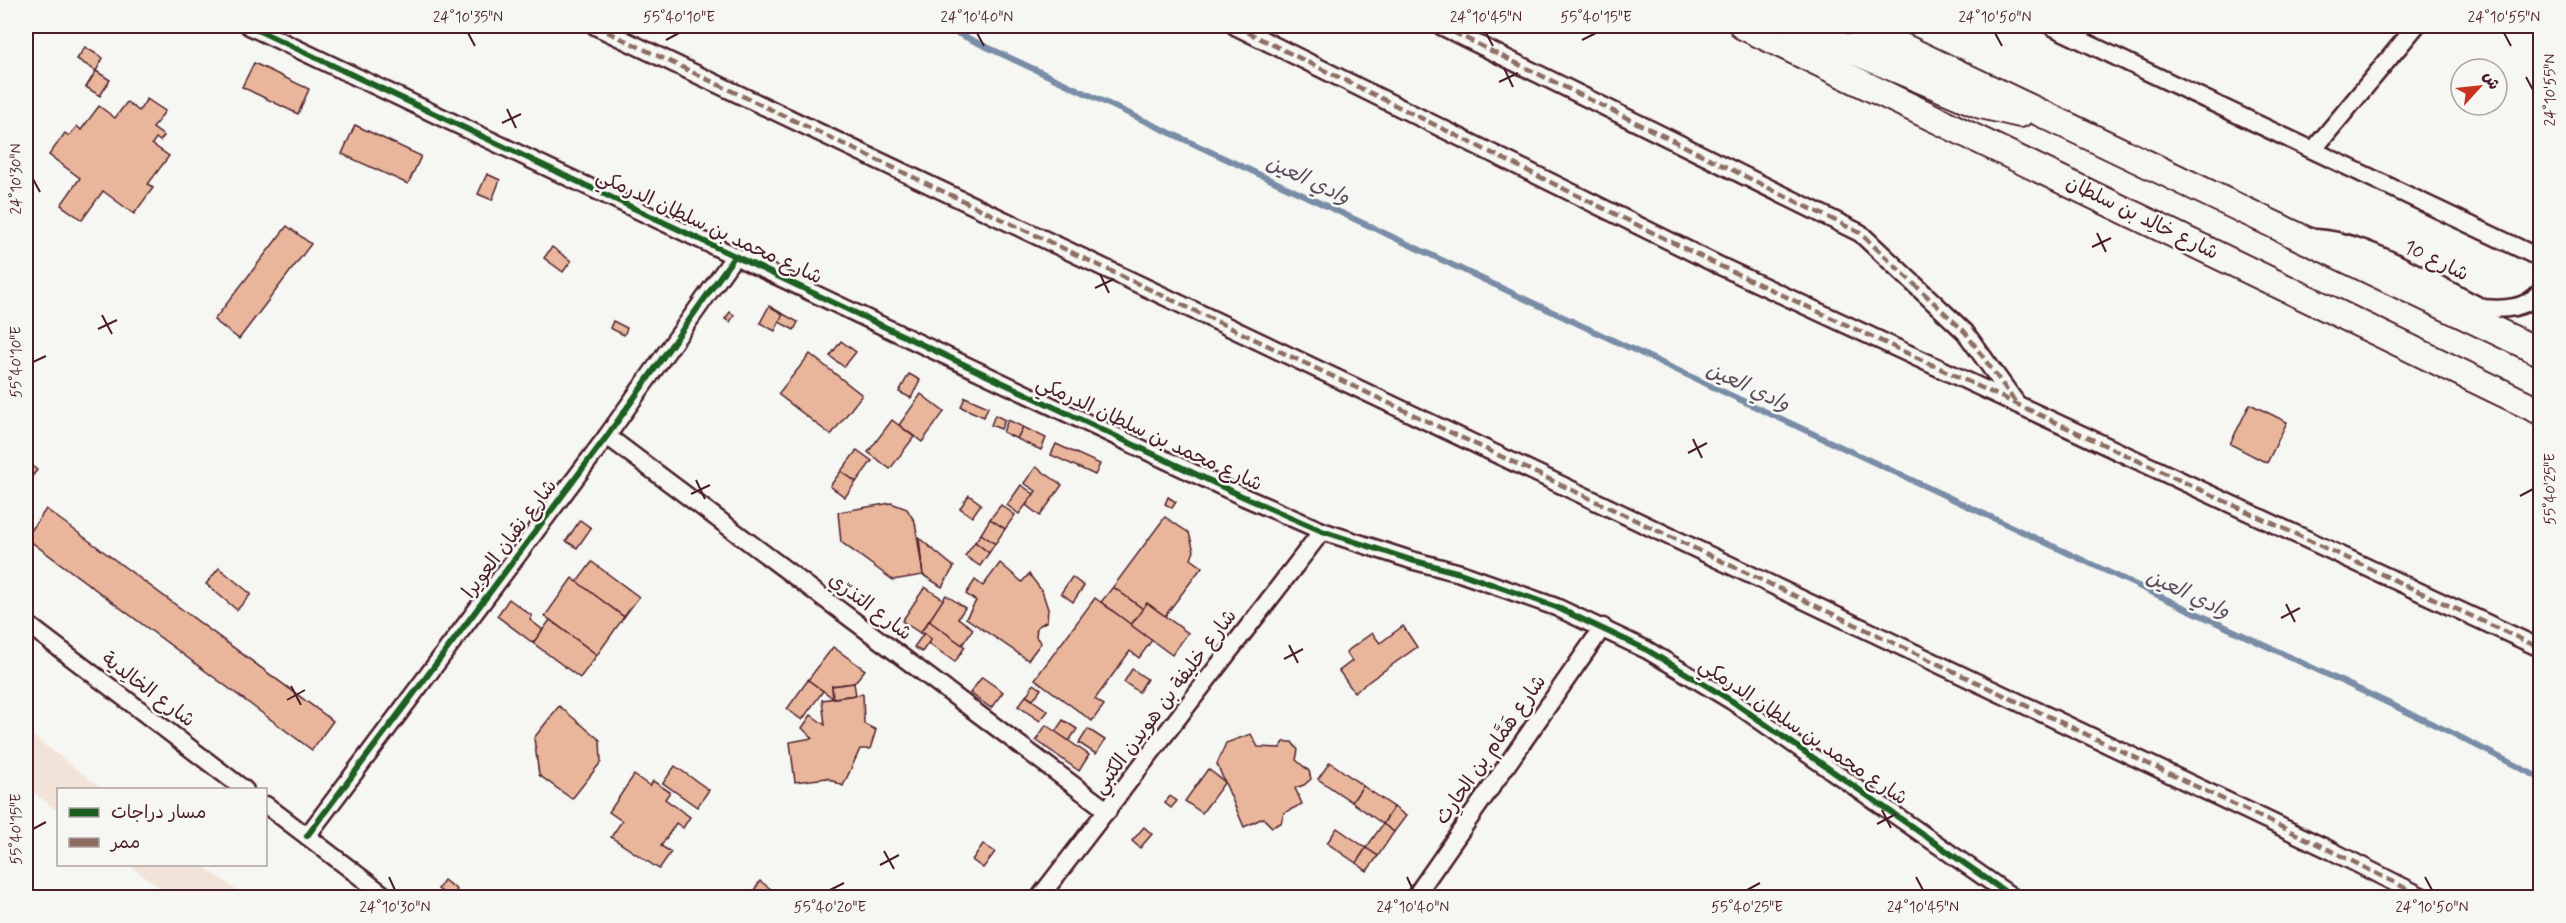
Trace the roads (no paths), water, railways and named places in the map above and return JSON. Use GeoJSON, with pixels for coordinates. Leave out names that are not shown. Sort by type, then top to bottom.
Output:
{"type":"FeatureCollection","features":[{"type":"Feature","properties":{"kind":"main road","name":"شارع خالِد بن سلطان"},"geometry":{"type":"LineString","coordinates":[[1743,26],[1771,32],[2541,411]]}},
{"type":"Feature","properties":{"kind":"main road"},"geometry":{"type":"LineString","coordinates":[[1795,26],[1981,105],[2013,113],[2044,115]]}},
{"type":"Feature","properties":{"kind":"main road"},"geometry":{"type":"LineString","coordinates":[[1859,26],[2541,352]]}},
{"type":"Feature","properties":{"kind":"street","name":"شارع محمد بن سلطان الدرمكي"},"geometry":{"type":"LineString","coordinates":[[249,26],[1244,497],[1322,531],[1411,561],[1509,589],[1603,627],[1732,701],[2014,897]]}},
{"type":"Feature","properties":{"kind":"street"},"geometry":{"type":"LineString","coordinates":[[595,26],[2425,897]]}},
{"type":"Feature","properties":{"kind":"street"},"geometry":{"type":"LineString","coordinates":[[1235,26],[1718,265],[2541,648]]}},
{"type":"Feature","properties":{"kind":"street"},"geometry":{"type":"LineString","coordinates":[[1441,26],[1860,232],[1965,332],[2018,405]]}},
{"type":"Feature","properties":{"kind":"street"},"geometry":{"type":"LineString","coordinates":[[2052,26],[2314,148],[2541,258]]}},
{"type":"Feature","properties":{"kind":"street"},"geometry":{"type":"LineString","coordinates":[[2314,148],[2416,26]]}},
{"type":"Feature","properties":{"kind":"street","name":"شارع 10"},"geometry":{"type":"LineString","coordinates":[[2300,238],[2334,240],[2351,244],[2483,308],[2511,308],[2540,298]]}},
{"type":"Feature","properties":{"kind":"street","name":"شارع نقيان العويرا"},"geometry":{"type":"LineString","coordinates":[[307,836],[607,436],[734,257]]}},
{"type":"Feature","properties":{"kind":"street","name":"شارع التذرّي"},"geometry":{"type":"LineString","coordinates":[[607,436],[1108,811]]}},
{"type":"Feature","properties":{"kind":"street","name":"شارع خليفة بن هويدن الكتبي"},"geometry":{"type":"LineString","coordinates":[[1039,897],[1108,811],[1322,531]]}},
{"type":"Feature","properties":{"kind":"street","name":"شارع الخالِدية"},"geometry":{"type":"LineString","coordinates":[[26,623],[244,788]]}},
{"type":"Feature","properties":{"kind":"street","name":"شارع هَمَّام بن الحارِث"},"geometry":{"type":"LineString","coordinates":[[1414,897],[1603,627]]}},
{"type":"Feature","properties":{"kind":"street"},"geometry":{"type":"LineString","coordinates":[[267,806],[388,897]]}},
{"type":"Feature","properties":{"kind":"waterway","name":"وادي العين"},"geometry":{"type":"LineString","coordinates":[[942,26],[2450,732],[2540,778]]}}]}
